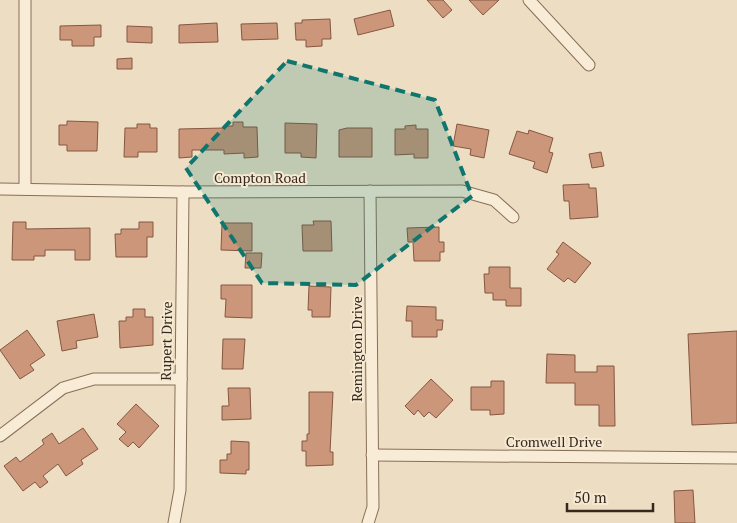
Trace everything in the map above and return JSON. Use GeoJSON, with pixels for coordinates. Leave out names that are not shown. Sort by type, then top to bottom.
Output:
{"type":"FeatureCollection","features":[{"type":"Feature","properties":{"kind":"street"},"geometry":{"type":"LineString","coordinates":[[25,0],[25,189]]}},
{"type":"Feature","properties":{"kind":"street"},"geometry":{"type":"LineString","coordinates":[[529,0],[589,65]]}},
{"type":"Feature","properties":{"kind":"street","name":"Compton Road"},"geometry":{"type":"LineString","coordinates":[[0,189],[183,192],[462,191],[494,200],[513,217]]}},
{"type":"Feature","properties":{"kind":"street","name":"Remington Drive"},"geometry":{"type":"LineString","coordinates":[[368,523],[373,507],[370,191]]}},
{"type":"Feature","properties":{"kind":"street","name":"Rupert Drive"},"geometry":{"type":"LineString","coordinates":[[174,523],[180,490],[183,192]]}},
{"type":"Feature","properties":{"kind":"street"},"geometry":{"type":"LineString","coordinates":[[0,436],[63,388],[94,378],[181,379]]}},
{"type":"Feature","properties":{"kind":"street","name":"Cromwell Drive"},"geometry":{"type":"LineString","coordinates":[[372,455],[737,458]]}},
{"type":"Feature","properties":{"kind":"highlighted area"},"geometry":{"type":"Polygon","coordinates":[[[287,61],[435,100],[472,196],[356,285],[262,283],[186,168],[287,61]]]}},
{"type":"Feature","properties":{"kind":"building"},"geometry":{"type":"Polygon","coordinates":[[[427,0],[443,0],[452,10],[443,18],[427,0]]]}},
{"type":"Feature","properties":{"kind":"building"},"geometry":{"type":"Polygon","coordinates":[[[469,0],[499,0],[483,15],[469,0]]]}},
{"type":"Feature","properties":{"kind":"building"},"geometry":{"type":"Polygon","coordinates":[[[390,10],[394,26],[358,35],[354,19],[390,10]]]}},
{"type":"Feature","properties":{"kind":"building"},"geometry":{"type":"Polygon","coordinates":[[[330,19],[331,39],[322,39],[322,46],[306,47],[306,40],[296,40],[295,23],[302,23],[302,20],[330,19]]]}},
{"type":"Feature","properties":{"kind":"building"},"geometry":{"type":"Polygon","coordinates":[[[217,23],[218,42],[179,43],[179,25],[217,23]]]}},
{"type":"Feature","properties":{"kind":"building"},"geometry":{"type":"Polygon","coordinates":[[[277,23],[278,39],[242,40],[241,24],[277,23]]]}},
{"type":"Feature","properties":{"kind":"building"},"geometry":{"type":"Polygon","coordinates":[[[101,25],[101,37],[94,37],[94,46],[72,46],[72,40],[60,40],[60,26],[101,25]]]}},
{"type":"Feature","properties":{"kind":"building"},"geometry":{"type":"Polygon","coordinates":[[[127,26],[152,27],[152,43],[127,42],[127,26]]]}},
{"type":"Feature","properties":{"kind":"building"},"geometry":{"type":"Polygon","coordinates":[[[132,58],[132,69],[117,69],[117,59],[132,58]]]}},
{"type":"Feature","properties":{"kind":"building"},"geometry":{"type":"Polygon","coordinates":[[[67,121],[98,122],[97,151],[67,151],[67,145],[59,145],[59,125],[67,125],[67,121]]]}},
{"type":"Feature","properties":{"kind":"building"},"geometry":{"type":"Polygon","coordinates":[[[233,122],[243,122],[243,127],[257,127],[258,157],[244,158],[244,153],[224,154],[224,150],[192,150],[192,157],[179,158],[179,129],[224,128],[224,126],[233,126],[233,122]]]}},
{"type":"Feature","properties":{"kind":"building"},"geometry":{"type":"Polygon","coordinates":[[[285,123],[317,124],[316,158],[301,157],[301,153],[285,153],[285,123]]]}},
{"type":"Feature","properties":{"kind":"building"},"geometry":{"type":"Polygon","coordinates":[[[137,124],[150,124],[150,128],[157,128],[157,152],[138,152],[138,157],[124,157],[125,128],[137,128],[137,124]]]}},
{"type":"Feature","properties":{"kind":"building"},"geometry":{"type":"Polygon","coordinates":[[[457,124],[489,130],[484,158],[470,155],[471,149],[453,146],[457,124]]]}},
{"type":"Feature","properties":{"kind":"building"},"geometry":{"type":"Polygon","coordinates":[[[416,125],[416,129],[428,129],[428,158],[414,158],[414,154],[395,155],[395,129],[405,129],[405,126],[416,125]]]}},
{"type":"Feature","properties":{"kind":"building"},"geometry":{"type":"Polygon","coordinates":[[[347,128],[372,128],[372,157],[339,157],[339,130],[347,128]]]}},
{"type":"Feature","properties":{"kind":"building"},"geometry":{"type":"Polygon","coordinates":[[[529,130],[553,138],[549,152],[553,153],[547,173],[533,168],[535,162],[509,154],[517,131],[528,134],[529,130]]]}},
{"type":"Feature","properties":{"kind":"building"},"geometry":{"type":"Polygon","coordinates":[[[601,152],[604,166],[592,168],[589,154],[601,152]]]}},
{"type":"Feature","properties":{"kind":"building"},"geometry":{"type":"Polygon","coordinates":[[[589,184],[589,188],[596,188],[598,217],[570,219],[569,201],[564,201],[563,185],[589,184]]]}},
{"type":"Feature","properties":{"kind":"building"},"geometry":{"type":"Polygon","coordinates":[[[313,221],[331,221],[332,251],[303,251],[302,225],[314,225],[313,221]]]}},
{"type":"Feature","properties":{"kind":"building"},"geometry":{"type":"Polygon","coordinates":[[[13,222],[26,222],[26,229],[90,228],[90,260],[75,260],[75,250],[45,250],[45,256],[34,256],[34,260],[12,260],[13,222]]]}},
{"type":"Feature","properties":{"kind":"building"},"geometry":{"type":"Polygon","coordinates":[[[139,222],[153,222],[153,237],[147,237],[147,257],[116,257],[115,234],[121,234],[121,229],[139,229],[139,222]]]}},
{"type":"Feature","properties":{"kind":"building"},"geometry":{"type":"Polygon","coordinates":[[[222,223],[252,223],[252,251],[221,250],[222,223]]]}},
{"type":"Feature","properties":{"kind":"building"},"geometry":{"type":"Polygon","coordinates":[[[439,227],[439,242],[444,242],[444,252],[440,252],[440,261],[414,261],[413,242],[408,242],[407,228],[439,227]]]}},
{"type":"Feature","properties":{"kind":"building"},"geometry":{"type":"Polygon","coordinates":[[[563,242],[591,263],[575,283],[568,278],[564,282],[547,269],[559,254],[556,252],[563,242]]]}},
{"type":"Feature","properties":{"kind":"building"},"geometry":{"type":"Polygon","coordinates":[[[246,253],[262,253],[261,268],[245,268],[246,253]]]}},
{"type":"Feature","properties":{"kind":"building"},"geometry":{"type":"Polygon","coordinates":[[[489,267],[510,267],[510,288],[521,288],[521,306],[506,306],[506,300],[493,300],[493,293],[485,293],[484,274],[489,274],[489,267]]]}},
{"type":"Feature","properties":{"kind":"building"},"geometry":{"type":"Polygon","coordinates":[[[221,285],[252,285],[252,318],[225,317],[226,299],[221,299],[221,285]]]}},
{"type":"Feature","properties":{"kind":"building"},"geometry":{"type":"Polygon","coordinates":[[[309,286],[331,287],[330,317],[312,317],[312,310],[308,310],[309,286]]]}},
{"type":"Feature","properties":{"kind":"building"},"geometry":{"type":"Polygon","coordinates":[[[407,306],[436,307],[436,320],[443,320],[442,330],[437,330],[437,337],[412,337],[412,321],[406,321],[407,306]]]}},
{"type":"Feature","properties":{"kind":"building"},"geometry":{"type":"Polygon","coordinates":[[[133,309],[145,309],[145,317],[153,317],[153,345],[120,348],[119,321],[126,321],[126,317],[133,317],[133,309]]]}},
{"type":"Feature","properties":{"kind":"building"},"geometry":{"type":"Polygon","coordinates":[[[94,314],[98,337],[76,341],[77,348],[62,351],[57,321],[94,314]]]}},
{"type":"Feature","properties":{"kind":"building"},"geometry":{"type":"Polygon","coordinates":[[[27,330],[45,355],[30,365],[34,370],[20,379],[0,350],[27,330]]]}},
{"type":"Feature","properties":{"kind":"building"},"geometry":{"type":"Polygon","coordinates":[[[737,331],[737,423],[692,425],[688,334],[737,331]]]}},
{"type":"Feature","properties":{"kind":"building"},"geometry":{"type":"Polygon","coordinates":[[[223,339],[245,339],[243,369],[222,369],[223,339]]]}},
{"type":"Feature","properties":{"kind":"building"},"geometry":{"type":"Polygon","coordinates":[[[547,354],[575,355],[575,372],[597,372],[597,366],[614,366],[615,426],[599,426],[599,405],[575,405],[575,383],[546,383],[547,354]]]}},
{"type":"Feature","properties":{"kind":"building"},"geometry":{"type":"Polygon","coordinates":[[[431,379],[453,400],[436,418],[429,412],[424,417],[418,410],[414,415],[405,406],[431,379]]]}},
{"type":"Feature","properties":{"kind":"building"},"geometry":{"type":"Polygon","coordinates":[[[491,381],[504,381],[504,414],[490,415],[490,410],[471,410],[471,387],[491,387],[491,381]]]}},
{"type":"Feature","properties":{"kind":"building"},"geometry":{"type":"Polygon","coordinates":[[[228,388],[250,388],[251,419],[222,420],[222,406],[229,406],[228,388]]]}},
{"type":"Feature","properties":{"kind":"building"},"geometry":{"type":"Polygon","coordinates":[[[309,392],[333,392],[330,452],[333,452],[333,465],[306,466],[306,451],[302,451],[302,441],[307,441],[307,434],[309,434],[309,392]]]}},
{"type":"Feature","properties":{"kind":"building"},"geometry":{"type":"Polygon","coordinates":[[[136,404],[159,426],[139,448],[133,442],[128,447],[119,439],[126,432],[117,424],[136,404]]]}},
{"type":"Feature","properties":{"kind":"building"},"geometry":{"type":"Polygon","coordinates":[[[83,428],[98,449],[81,460],[83,464],[66,476],[58,464],[43,476],[48,482],[40,488],[35,482],[23,491],[4,466],[16,457],[20,462],[44,444],[42,440],[52,433],[59,444],[83,428]]]}},
{"type":"Feature","properties":{"kind":"building"},"geometry":{"type":"Polygon","coordinates":[[[231,441],[249,442],[249,470],[246,470],[246,474],[220,473],[220,460],[227,460],[227,454],[231,454],[231,441]]]}},
{"type":"Feature","properties":{"kind":"building"},"geometry":{"type":"Polygon","coordinates":[[[693,490],[695,523],[675,523],[674,491],[693,490]]]}}]}
